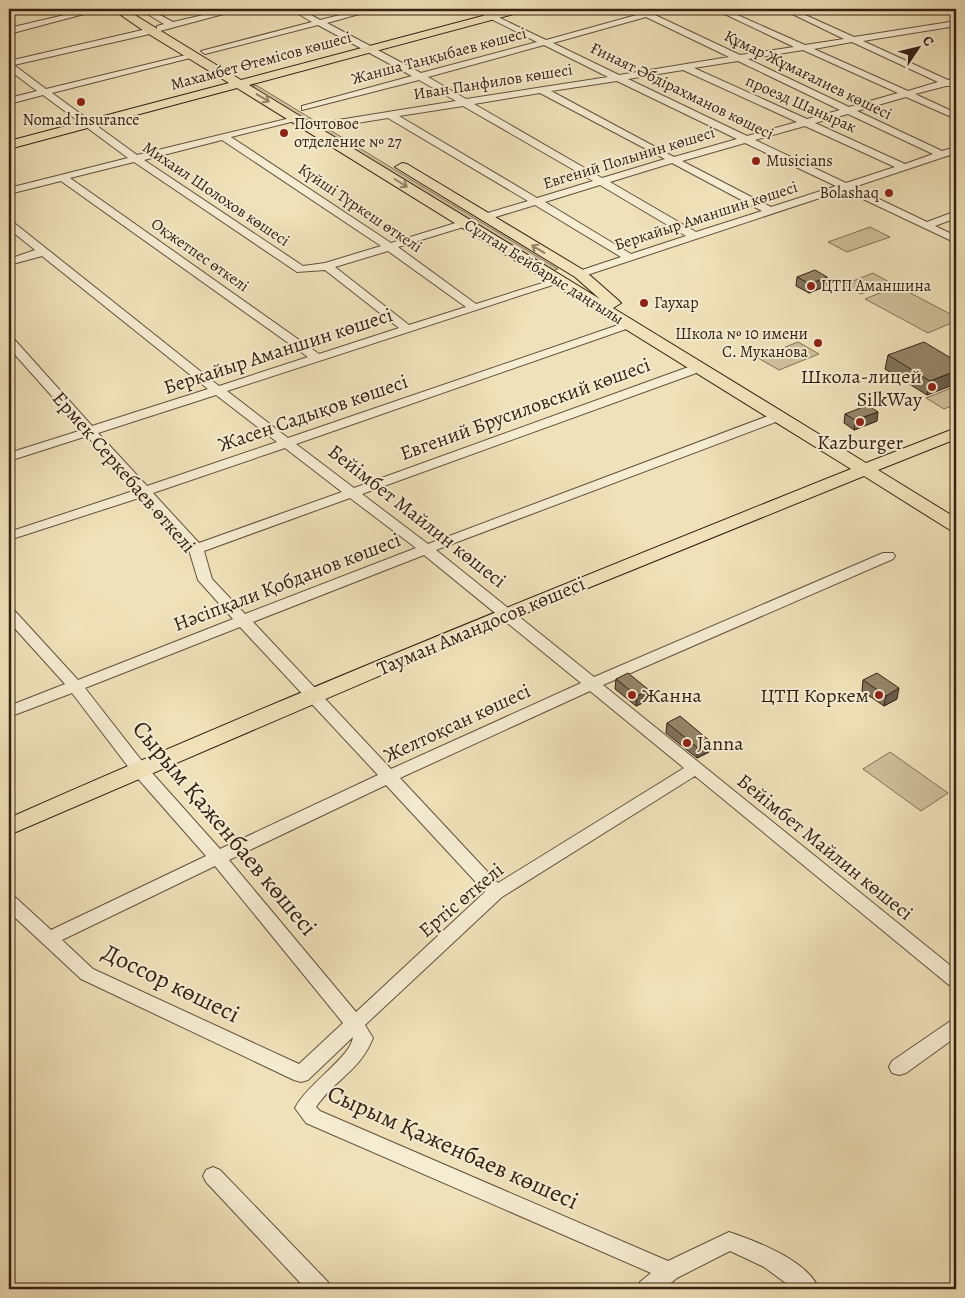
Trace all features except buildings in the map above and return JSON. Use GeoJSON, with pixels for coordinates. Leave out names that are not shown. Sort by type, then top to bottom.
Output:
{"type":"FeatureCollection","features":[{"type":"Feature","properties":{"kind":"main road","name":"Сұлтан Бейбарыс даңғылы"},"geometry":{"type":"LineString","coordinates":[[118,9],[132,17],[161,28],[257,79],[300,113],[558,282],[575,290],[628,325],[777,416],[956,518]]}},
{"type":"Feature","properties":{"kind":"main road","name":"Махамбет Өтемісов көшесі"},"geometry":{"type":"LineString","coordinates":[[9,145],[521,9]]}},
{"type":"Feature","properties":{"kind":"main road","name":"Сұлтан Бейбарыс даңғылы"},"geometry":{"type":"LineString","coordinates":[[161,28],[191,55],[239,84],[300,113],[332,124],[349,134]]}},
{"type":"Feature","properties":{"kind":"main road","name":"Сұлтан Бейбарыс даңғылы"},"geometry":{"type":"LineString","coordinates":[[391,160],[586,279],[635,322],[857,462]]}},
{"type":"Feature","properties":{"kind":"main road"},"geometry":{"type":"LineString","coordinates":[[575,290],[587,288],[586,279]]}},
{"type":"Feature","properties":{"kind":"main road"},"geometry":{"type":"LineString","coordinates":[[857,462],[900,454],[956,432]]}},
{"type":"Feature","properties":{"kind":"main road"},"geometry":{"type":"LineString","coordinates":[[838,479],[855,477],[887,480],[888,464],[900,454]]}},
{"type":"Feature","properties":{"kind":"main road","name":"Тауман Амандосов көшесі"},"geometry":{"type":"LineString","coordinates":[[9,827],[139,769],[507,614],[838,479],[857,462]]}},
{"type":"Feature","properties":{"kind":"main road","name":"Сұлтан Бейбарыс даңғылы"},"geometry":{"type":"LineString","coordinates":[[887,480],[956,526]]}},
{"type":"Feature","properties":{"kind":"street"},"geometry":{"type":"LineString","coordinates":[[144,9],[161,28]]}},
{"type":"Feature","properties":{"kind":"street"},"geometry":{"type":"LineString","coordinates":[[9,65],[238,9]]}},
{"type":"Feature","properties":{"kind":"street"},"geometry":{"type":"LineString","coordinates":[[294,9],[421,77],[696,237]]}},
{"type":"Feature","properties":{"kind":"street"},"geometry":{"type":"LineString","coordinates":[[205,51],[373,9]]}},
{"type":"Feature","properties":{"kind":"street","name":"Ғинаят Әбдірахманов көшесі"},"geometry":{"type":"LineString","coordinates":[[475,9],[956,240]]}},
{"type":"Feature","properties":{"kind":"street","name":"Құмар Жұмағалиев көшесі"},"geometry":{"type":"LineString","coordinates":[[633,9],[942,155]]}},
{"type":"Feature","properties":{"kind":"street","name":"Жанша Таңқыбаев көшесі"},"geometry":{"type":"LineString","coordinates":[[9,192],[224,137],[421,77],[667,9]]}},
{"type":"Feature","properties":{"kind":"street"},"geometry":{"type":"LineString","coordinates":[[718,9],[956,116]]}},
{"type":"Feature","properties":{"kind":"street"},"geometry":{"type":"LineString","coordinates":[[790,10],[806,9]]}},
{"type":"Feature","properties":{"kind":"street"},"geometry":{"type":"LineString","coordinates":[[9,31],[95,10]]}},
{"type":"Feature","properties":{"kind":"street"},"geometry":{"type":"LineString","coordinates":[[790,10],[853,40],[953,83]]}},
{"type":"Feature","properties":{"kind":"street","name":"Иван Панфилов көшесі"},"geometry":{"type":"LineString","coordinates":[[332,124],[956,23]]}},
{"type":"Feature","properties":{"kind":"street"},"geometry":{"type":"LineString","coordinates":[[9,101],[191,55]]}},
{"type":"Feature","properties":{"kind":"street","name":"Михаил Шолохов көшесі"},"geometry":{"type":"LineString","coordinates":[[9,65],[136,159],[301,270],[327,266],[466,223]]}},
{"type":"Feature","properties":{"kind":"street","name":"проезд Шанырак"},"geometry":{"type":"LineString","coordinates":[[684,67],[906,168]]}},
{"type":"Feature","properties":{"kind":"street","name":"Евгений Полынин көшесі"},"geometry":{"type":"LineString","coordinates":[[484,217],[805,122],[953,83]]}},
{"type":"Feature","properties":{"kind":"street"},"geometry":{"type":"LineString","coordinates":[[540,90],[772,212]]}},
{"type":"Feature","properties":{"kind":"street"},"geometry":{"type":"LineString","coordinates":[[389,114],[631,258]]}},
{"type":"Feature","properties":{"kind":"street","name":"Күйші Түркеш өткелі"},"geometry":{"type":"LineString","coordinates":[[224,137],[389,246],[475,308]]}},
{"type":"Feature","properties":{"kind":"street","name":"Беркайыр Аманшин көшесі"},"geometry":{"type":"LineString","coordinates":[[586,279],[631,258],[956,150]]}},
{"type":"Feature","properties":{"kind":"street","name":"Оқжетпес өткелі"},"geometry":{"type":"LineString","coordinates":[[63,178],[318,359]]}},
{"type":"Feature","properties":{"kind":"street"},"geometry":{"type":"LineString","coordinates":[[926,226],[956,214]]}},
{"type":"Feature","properties":{"kind":"street","name":"Бейімбет Майлин көшесі"},"geometry":{"type":"LineString","coordinates":[[9,224],[217,390],[426,549],[694,769],[956,980]]}},
{"type":"Feature","properties":{"kind":"street"},"geometry":{"type":"LineString","coordinates":[[9,262],[42,252]]}},
{"type":"Feature","properties":{"kind":"street"},"geometry":{"type":"LineString","coordinates":[[327,266],[408,330]]}},
{"type":"Feature","properties":{"kind":"street","name":"Беркайыр Аманшин көшесі"},"geometry":{"type":"LineString","coordinates":[[9,457],[558,282]]}},
{"type":"Feature","properties":{"kind":"street","name":"Жасен Садықов көшесі"},"geometry":{"type":"LineString","coordinates":[[9,536],[144,492],[628,325]]}},
{"type":"Feature","properties":{"kind":"street","name":"Ермек Серкебаев өткелі"},"geometry":{"type":"LineString","coordinates":[[9,341],[196,549],[205,580],[241,622],[391,777],[496,892]]}},
{"type":"Feature","properties":{"kind":"street","name":"Евгений Брусиловский көшесі"},"geometry":{"type":"LineString","coordinates":[[196,549],[698,368]]}},
{"type":"Feature","properties":{"kind":"street","name":"Нәсіпқали Қобданов көшесі"},"geometry":{"type":"LineString","coordinates":[[9,712],[426,549],[777,416]]}},
{"type":"Feature","properties":{"kind":"street","name":"Желтоқсан көшесі"},"geometry":{"type":"LineString","coordinates":[[49,939],[217,857],[591,685],[832,583],[888,556]]}},
{"type":"Feature","properties":{"kind":"street","name":"Сырым Қаженбаев көшесі"},"geometry":{"type":"LineString","coordinates":[[9,613],[75,686],[139,769],[217,857],[354,1023],[363,1038],[360,1051],[311,1097],[306,1108],[313,1117],[669,1271]]}},
{"type":"Feature","properties":{"kind":"street","name":"Ертіс өткелі"},"geometry":{"type":"LineString","coordinates":[[301,1074],[496,892],[694,769]]}},
{"type":"Feature","properties":{"kind":"street","name":"Доссор көшесі"},"geometry":{"type":"LineString","coordinates":[[9,902],[87,974],[301,1074]]}},
{"type":"Feature","properties":{"kind":"street"},"geometry":{"type":"LineString","coordinates":[[899,1067],[956,1027]]}},
{"type":"Feature","properties":{"kind":"street"},"geometry":{"type":"LineString","coordinates":[[213,1176],[320,1289]]}},
{"type":"Feature","properties":{"kind":"street"},"geometry":{"type":"LineString","coordinates":[[648,1289],[669,1271],[729,1241],[771,1261],[790,1273],[808,1289]]}},
{"type":"Feature","properties":{"kind":"shaded area"},"geometry":{"type":"Polygon","coordinates":[[[256,85],[558,269],[551,271],[250,87],[256,85]]]}},
{"type":"Feature","properties":{"kind":"shaded area"},"geometry":{"type":"Polygon","coordinates":[[[870,227],[890,237],[847,252],[828,242],[870,227]]]}},
{"type":"Feature","properties":{"kind":"shaded area"},"geometry":{"type":"Polygon","coordinates":[[[873,273],[891,283],[861,294],[843,285],[873,273]]]}},
{"type":"Feature","properties":{"kind":"shaded area"},"geometry":{"type":"Polygon","coordinates":[[[897,286],[956,317],[956,321],[928,333],[865,299],[897,286]]]}},
{"type":"Feature","properties":{"kind":"shaded area"},"geometry":{"type":"Polygon","coordinates":[[[798,342],[819,354],[779,370],[758,358],[798,342]]]}},
{"type":"Feature","properties":{"kind":"shaded area"},"geometry":{"type":"Polygon","coordinates":[[[956,386],[956,404],[944,409],[926,398],[956,386]]]}},
{"type":"Feature","properties":{"kind":"shaded area"},"geometry":{"type":"Polygon","coordinates":[[[890,752],[948,793],[921,811],[863,769],[890,752]]]}},
{"type":"Feature","properties":{"kind":"place","name":"Nomad Insurance"},"geometry":{"type":"Point","coordinates":[81,102]}},
{"type":"Feature","properties":{"kind":"place","name":"Почтовое отделение № 27"},"geometry":{"type":"Point","coordinates":[284,133]}},
{"type":"Feature","properties":{"kind":"place","name":"Musicians"},"geometry":{"type":"Point","coordinates":[756,161]}},
{"type":"Feature","properties":{"kind":"place","name":"Bolashaq"},"geometry":{"type":"Point","coordinates":[889,193]}},
{"type":"Feature","properties":{"kind":"place","name":"ЦТП Аманшина"},"geometry":{"type":"Point","coordinates":[811,286]}},
{"type":"Feature","properties":{"kind":"place","name":"Гаухар"},"geometry":{"type":"Point","coordinates":[644,303]}},
{"type":"Feature","properties":{"kind":"place","name":"Школа № 10 имени С. Муканова"},"geometry":{"type":"Point","coordinates":[818,343]}},
{"type":"Feature","properties":{"kind":"place","name":"Школа-лицей SilkWay"},"geometry":{"type":"Point","coordinates":[932,387]}},
{"type":"Feature","properties":{"kind":"place","name":"Kazburger"},"geometry":{"type":"Point","coordinates":[860,422]}},
{"type":"Feature","properties":{"kind":"place","name":"Жанна"},"geometry":{"type":"Point","coordinates":[632,695]}},
{"type":"Feature","properties":{"kind":"place","name":"ЦТП Коркем"},"geometry":{"type":"Point","coordinates":[879,695]}},
{"type":"Feature","properties":{"kind":"place","name":"Janna"},"geometry":{"type":"Point","coordinates":[687,743]}}]}
